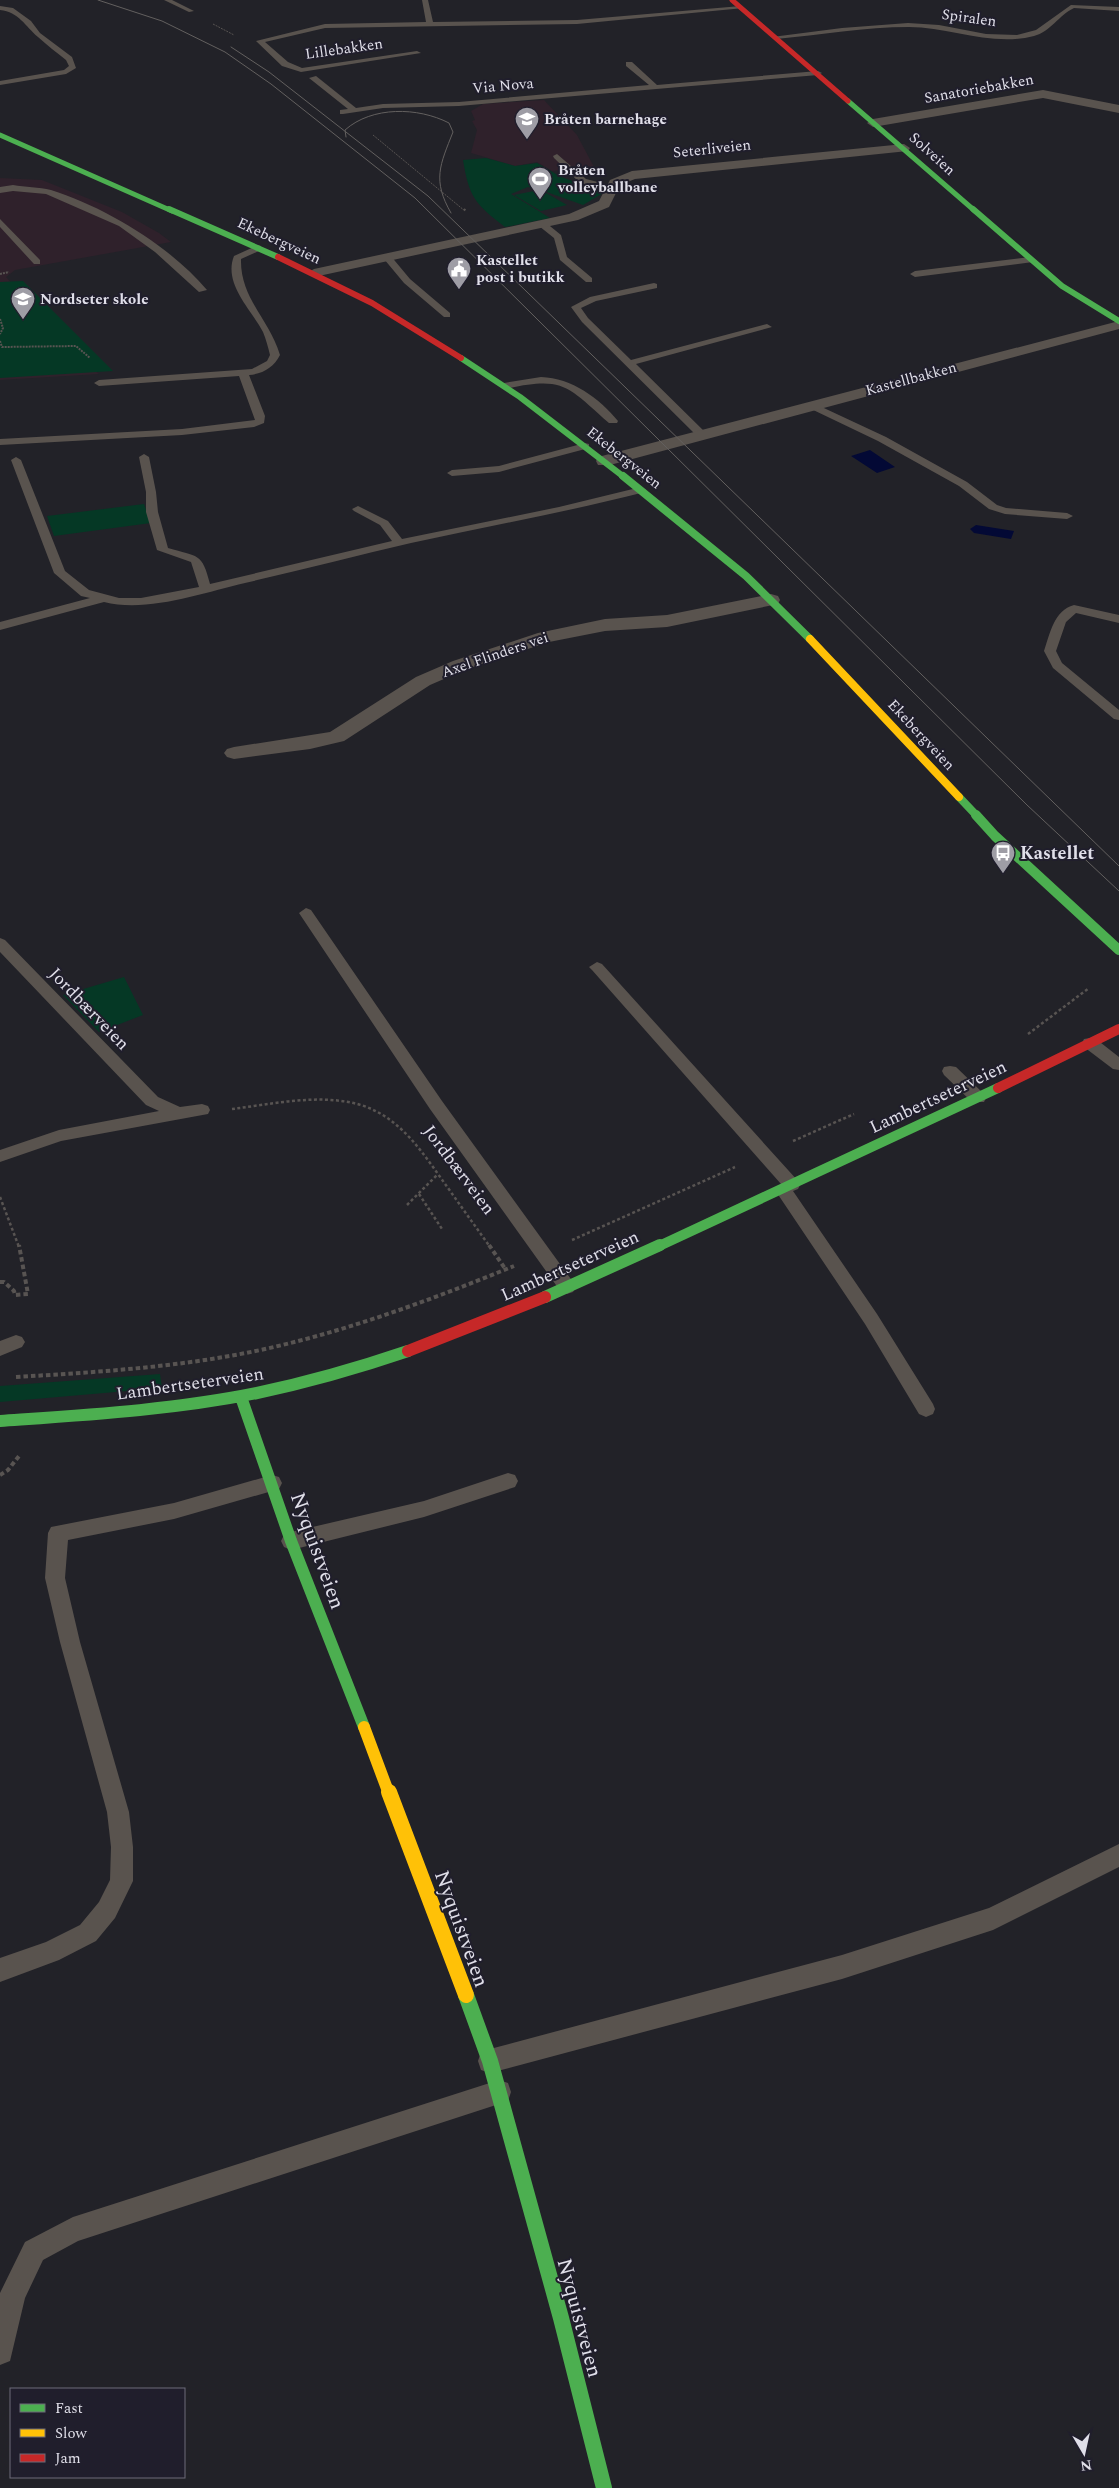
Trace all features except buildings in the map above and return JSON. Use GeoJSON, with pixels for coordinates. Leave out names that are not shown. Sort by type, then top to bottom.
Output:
{"type":"FeatureCollection","features":[{"type":"Feature","properties":{"kind":"main road","name":"Solveien"},"geometry":{"type":"LineString","coordinates":[[732,0],[904,148],[1030,260],[1062,286],[1119,323]]}},
{"type":"Feature","properties":{"kind":"main road","name":"Ekebergveien"},"geometry":{"type":"LineString","coordinates":[[1,134],[314,273],[415,328],[504,386],[641,490],[711,546],[772,600],[829,657],[995,836],[1119,950]]}},
{"type":"Feature","properties":{"kind":"main road","name":"Lambertseterveien"},"geometry":{"type":"LineString","coordinates":[[0,1421],[114,1413],[241,1397],[292,1386],[386,1359],[451,1336],[567,1287],[788,1187],[978,1098],[1119,1029]]}},
{"type":"Feature","properties":{"kind":"main road","name":"Nyquistveien"},"geometry":{"type":"LineString","coordinates":[[241,1397],[291,1541],[424,1882],[490,2061],[604,2488]]}},
{"type":"Feature","properties":{"kind":"street","name":"Sanatoriebakken"},"geometry":{"type":"LineString","coordinates":[[873,123],[1043,94],[1119,109]]}},
{"type":"Feature","properties":{"kind":"street","name":"Seterliveien"},"geometry":{"type":"LineString","coordinates":[[314,273],[573,217],[604,204],[613,187],[620,179],[651,172],[904,148]]}},
{"type":"Feature","properties":{"kind":"street","name":"Kastellbakken"},"geometry":{"type":"LineString","coordinates":[[604,461],[1119,323]]}},
{"type":"Feature","properties":{"kind":"street","name":"Axel Flinders vei"},"geometry":{"type":"LineString","coordinates":[[234,753],[310,743],[337,737],[423,681],[460,665],[545,637],[605,625],[666,621],[772,600]]}},
{"type":"Feature","properties":{"kind":"lane"},"geometry":{"type":"LineString","coordinates":[[167,0],[191,11]]}},
{"type":"Feature","properties":{"kind":"lane"},"geometry":{"type":"LineString","coordinates":[[424,0],[430,24]]}},
{"type":"Feature","properties":{"kind":"lane","name":"Spiralen"},"geometry":{"type":"LineString","coordinates":[[776,37],[908,25],[1012,37],[1042,31],[1067,8],[1073,6],[1119,9]]}},
{"type":"Feature","properties":{"kind":"lane"},"geometry":{"type":"LineString","coordinates":[[0,8],[11,9],[29,22],[38,34],[69,59],[73,66],[66,72],[0,83]]}},
{"type":"Feature","properties":{"kind":"lane","name":"Lillebakken"},"geometry":{"type":"LineString","coordinates":[[417,53],[301,70],[285,64],[260,41],[325,26],[570,23],[741,8]]}},
{"type":"Feature","properties":{"kind":"lane"},"geometry":{"type":"LineString","coordinates":[[629,64],[654,86]]}},
{"type":"Feature","properties":{"kind":"lane","name":"Via Nova"},"geometry":{"type":"LineString","coordinates":[[343,112],[383,106],[459,104],[818,73]]}},
{"type":"Feature","properties":{"kind":"lane"},"geometry":{"type":"LineString","coordinates":[[313,78],[354,110]]}},
{"type":"Feature","properties":{"kind":"lane"},"geometry":{"type":"LineString","coordinates":[[557,156],[583,181],[613,187]]}},
{"type":"Feature","properties":{"kind":"lane"},"geometry":{"type":"LineString","coordinates":[[0,190],[20,188],[48,192],[122,224],[158,250],[202,290]]}},
{"type":"Feature","properties":{"kind":"lane"},"geometry":{"type":"LineString","coordinates":[[0,222],[37,262]]}},
{"type":"Feature","properties":{"kind":"lane"},"geometry":{"type":"LineString","coordinates":[[542,224],[558,237],[563,258],[589,280]]}},
{"type":"Feature","properties":{"kind":"lane"},"geometry":{"type":"LineString","coordinates":[[103,383],[243,373],[264,368],[271,363],[276,356],[268,334],[240,291],[236,274],[238,258],[258,248]]}},
{"type":"Feature","properties":{"kind":"lane"},"geometry":{"type":"LineString","coordinates":[[388,257],[407,281],[447,315]]}},
{"type":"Feature","properties":{"kind":"lane"},"geometry":{"type":"LineString","coordinates":[[915,274],[1030,260]]}},
{"type":"Feature","properties":{"kind":"lane"},"geometry":{"type":"LineString","coordinates":[[654,286],[593,300],[576,307],[585,320],[630,362],[703,436]]}},
{"type":"Feature","properties":{"kind":"lane"},"geometry":{"type":"LineString","coordinates":[[630,362],[767,327]]}},
{"type":"Feature","properties":{"kind":"lane"},"geometry":{"type":"LineString","coordinates":[[0,442],[165,434],[254,424],[260,420],[260,416],[243,373]]}},
{"type":"Feature","properties":{"kind":"lane"},"geometry":{"type":"LineString","coordinates":[[504,386],[547,378],[566,382],[613,421]]}},
{"type":"Feature","properties":{"kind":"lane"},"geometry":{"type":"LineString","coordinates":[[812,405],[882,439],[963,484],[993,507],[1023,513],[1067,516]]}},
{"type":"Feature","properties":{"kind":"lane"},"geometry":{"type":"LineString","coordinates":[[452,473],[499,469],[585,446]]}},
{"type":"Feature","properties":{"kind":"lane"},"geometry":{"type":"LineString","coordinates":[[144,457],[151,492],[152,512],[163,550],[194,560],[200,564],[205,589]]}},
{"type":"Feature","properties":{"kind":"lane"},"geometry":{"type":"LineString","coordinates":[[16,460],[60,573],[85,594],[100,598],[141,602],[205,589],[399,542],[641,490]]}},
{"type":"Feature","properties":{"kind":"lane"},"geometry":{"type":"LineString","coordinates":[[358,509],[384,523],[399,542]]}},
{"type":"Feature","properties":{"kind":"lane"},"geometry":{"type":"LineString","coordinates":[[0,626],[100,598]]}},
{"type":"Feature","properties":{"kind":"lane"},"geometry":{"type":"LineString","coordinates":[[1119,619],[1074,609],[1060,621],[1050,651],[1057,665],[1119,716]]}},
{"type":"Feature","properties":{"kind":"lane"},"geometry":{"type":"LineString","coordinates":[[306,913],[436,1105],[567,1287]]}},
{"type":"Feature","properties":{"kind":"lane","name":"Jordbærveien"},"geometry":{"type":"LineString","coordinates":[[0,944],[61,1005],[138,1089],[152,1101],[178,1113]]}},
{"type":"Feature","properties":{"kind":"lane"},"geometry":{"type":"LineString","coordinates":[[597,967],[764,1154],[788,1187],[926,1408]]}},
{"type":"Feature","properties":{"kind":"lane"},"geometry":{"type":"LineString","coordinates":[[1090,1043],[1119,1064]]}},
{"type":"Feature","properties":{"kind":"lane"},"geometry":{"type":"LineString","coordinates":[[950,1071],[978,1098]]}},
{"type":"Feature","properties":{"kind":"lane"},"geometry":{"type":"LineString","coordinates":[[0,1156],[60,1136],[202,1110]]}},
{"type":"Feature","properties":{"kind":"lane"},"geometry":{"type":"LineString","coordinates":[[291,1541],[424,1509],[508,1481]]}},
{"type":"Feature","properties":{"kind":"lane"},"geometry":{"type":"LineString","coordinates":[[0,1970],[51,1952],[88,1933],[107,1910],[121,1881],[122,1847],[118,1812],[70,1642],[55,1578],[58,1534],[174,1510],[272,1483]]}},
{"type":"Feature","properties":{"kind":"lane"},"geometry":{"type":"LineString","coordinates":[[490,2061],[842,1967],[993,1918],[1119,1855]]}},
{"type":"Feature","properties":{"kind":"lane"},"geometry":{"type":"LineString","coordinates":[[0,2351],[12,2296],[34,2251],[73,2230],[499,2092]]}},
{"type":"Feature","properties":{"kind":"path"},"geometry":{"type":"LineString","coordinates":[[343,112],[438,187],[493,235]]}},
{"type":"Feature","properties":{"kind":"path"},"geometry":{"type":"LineString","coordinates":[[0,319],[3,328],[0,334]]}},
{"type":"Feature","properties":{"kind":"path"},"geometry":{"type":"LineString","coordinates":[[0,341],[1,348],[76,346],[100,365],[103,383]]}},
{"type":"Feature","properties":{"kind":"path","name":"Jordbærveien"},"geometry":{"type":"LineString","coordinates":[[202,1110],[310,1100],[363,1106],[394,1122],[415,1142],[530,1303]]}},
{"type":"Feature","properties":{"kind":"path"},"geometry":{"type":"LineString","coordinates":[[8,1377],[62,1375],[186,1362],[276,1346],[403,1310],[542,1254],[764,1154]]}},
{"type":"Feature","properties":{"kind":"path"},"geometry":{"type":"LineString","coordinates":[[407,1204],[438,1174]]}},
{"type":"Feature","properties":{"kind":"path"},"geometry":{"type":"LineString","coordinates":[[418,1194],[442,1229]]}},
{"type":"Feature","properties":{"kind":"path"},"geometry":{"type":"LineString","coordinates":[[0,1197],[15,1228],[27,1277],[28,1294],[15,1295],[14,1291],[4,1282],[0,1282]]}},
{"type":"Feature","properties":{"kind":"path"},"geometry":{"type":"LineString","coordinates":[[0,1475],[8,1470],[25,1448]]}},
{"type":"Feature","properties":{"kind":"shaded area","name":"Bråten barnehage"},"geometry":{"type":"Polygon","coordinates":[[[544,100],[577,135],[594,167],[552,171],[537,162],[515,166],[471,153],[477,130],[472,121],[475,120],[471,111],[483,104],[544,100]]]}},
{"type":"Feature","properties":{"kind":"shaded area","name":"Nordseter skole"},"geometry":{"type":"Polygon","coordinates":[[[0,178],[42,180],[122,212],[171,242],[15,270],[6,277],[85,363],[99,374],[0,380],[0,178]]]}},
{"type":"Feature","properties":{"kind":"shaded area"},"geometry":{"type":"Polygon","coordinates":[[[870,450],[895,467],[877,473],[851,456],[870,450]]]}},
{"type":"Feature","properties":{"kind":"shaded area"},"geometry":{"type":"Polygon","coordinates":[[[976,525],[1014,531],[1011,539],[974,533],[970,529],[976,525]]]}},
{"type":"Feature","properties":{"kind":"green space"},"geometry":{"type":"Polygon","coordinates":[[[486,158],[515,166],[537,163],[561,177],[605,192],[583,205],[541,190],[567,205],[541,211],[514,195],[539,190],[528,187],[511,194],[550,218],[505,227],[480,205],[475,199],[468,183],[463,160],[486,158]]]}},
{"type":"Feature","properties":{"kind":"green space"},"geometry":{"type":"Polygon","coordinates":[[[23,281],[113,371],[0,378],[0,282],[23,281]]]}},
{"type":"Feature","properties":{"kind":"green space"},"geometry":{"type":"Polygon","coordinates":[[[144,504],[151,523],[54,536],[47,516],[144,504]]]}},
{"type":"Feature","properties":{"kind":"green space"},"geometry":{"type":"Polygon","coordinates":[[[124,977],[143,1015],[99,1032],[63,995],[124,977]]]}},
{"type":"Feature","properties":{"kind":"green space"},"geometry":{"type":"Polygon","coordinates":[[[160,1374],[162,1388],[0,1402],[0,1386],[160,1374]]]}},
{"type":"Feature","properties":{"kind":"tram line"},"geometry":{"type":"LineString","coordinates":[[98,0],[162,21],[225,52],[271,84],[415,198],[1027,805],[1119,891]]}},
{"type":"Feature","properties":{"kind":"tram line"},"geometry":{"type":"LineString","coordinates":[[231,47],[269,72],[345,131]]}},
{"type":"Feature","properties":{"kind":"tram line"},"geometry":{"type":"LineString","coordinates":[[345,131],[356,122],[368,117],[396,111],[423,114],[449,123],[453,132],[442,163],[440,182],[441,191],[451,213]]}},
{"type":"Feature","properties":{"kind":"tram line"},"geometry":{"type":"LineString","coordinates":[[345,131],[428,196],[1119,866]]}},
{"type":"Feature","properties":{"kind":"tram line"},"geometry":{"type":"LineString","coordinates":[[345,131],[346,137]]}},
{"type":"Feature","properties":{"kind":"traffic: fast"},"geometry":{"type":"LineString","coordinates":[[848,101],[1062,286],[1119,321]]}},
{"type":"Feature","properties":{"kind":"traffic: fast"},"geometry":{"type":"LineString","coordinates":[[0,135],[278,257]]}},
{"type":"Feature","properties":{"kind":"traffic: fast"},"geometry":{"type":"LineString","coordinates":[[461,358],[520,397],[604,461],[746,576],[810,639]]}},
{"type":"Feature","properties":{"kind":"traffic: fast"},"geometry":{"type":"LineString","coordinates":[[959,797],[995,836],[1119,950]]}},
{"type":"Feature","properties":{"kind":"traffic: fast"},"geometry":{"type":"LineString","coordinates":[[545,1297],[712,1222],[998,1088]]}},
{"type":"Feature","properties":{"kind":"traffic: fast"},"geometry":{"type":"LineString","coordinates":[[0,1421],[156,1408],[257,1393],[307,1382],[408,1351]]}},
{"type":"Feature","properties":{"kind":"traffic: fast"},"geometry":{"type":"LineString","coordinates":[[241,1397],[291,1541],[364,1727]]}},
{"type":"Feature","properties":{"kind":"traffic: fast"},"geometry":{"type":"LineString","coordinates":[[466,1995],[490,2061],[561,2318],[604,2488]]}},
{"type":"Feature","properties":{"kind":"traffic: slow"},"geometry":{"type":"LineString","coordinates":[[810,639],[959,797]]}},
{"type":"Feature","properties":{"kind":"traffic: slow"},"geometry":{"type":"LineString","coordinates":[[364,1727],[466,1995]]}},
{"type":"Feature","properties":{"kind":"traffic: jam"},"geometry":{"type":"LineString","coordinates":[[732,0],[848,101]]}},
{"type":"Feature","properties":{"kind":"traffic: jam"},"geometry":{"type":"LineString","coordinates":[[278,257],[372,303],[461,358]]}},
{"type":"Feature","properties":{"kind":"traffic: jam"},"geometry":{"type":"LineString","coordinates":[[998,1088],[1119,1029]]}},
{"type":"Feature","properties":{"kind":"traffic: jam"},"geometry":{"type":"LineString","coordinates":[[408,1351],[545,1297]]}},
{"type":"Feature","properties":{"kind":"place","name":"Bråten barnehage"},"geometry":{"type":"Point","coordinates":[527,140]}},
{"type":"Feature","properties":{"kind":"place","name":"Bråten volleyballbane"},"geometry":{"type":"Point","coordinates":[540,200]}},
{"type":"Feature","properties":{"kind":"place","name":"Kastellet post i butikk"},"geometry":{"type":"Point","coordinates":[459,290]}},
{"type":"Feature","properties":{"kind":"place","name":"Nordseter skole"},"geometry":{"type":"Point","coordinates":[23,320]}},
{"type":"Feature","properties":{"kind":"place","name":"Kastellet"},"geometry":{"type":"Point","coordinates":[1003,874]}}]}
